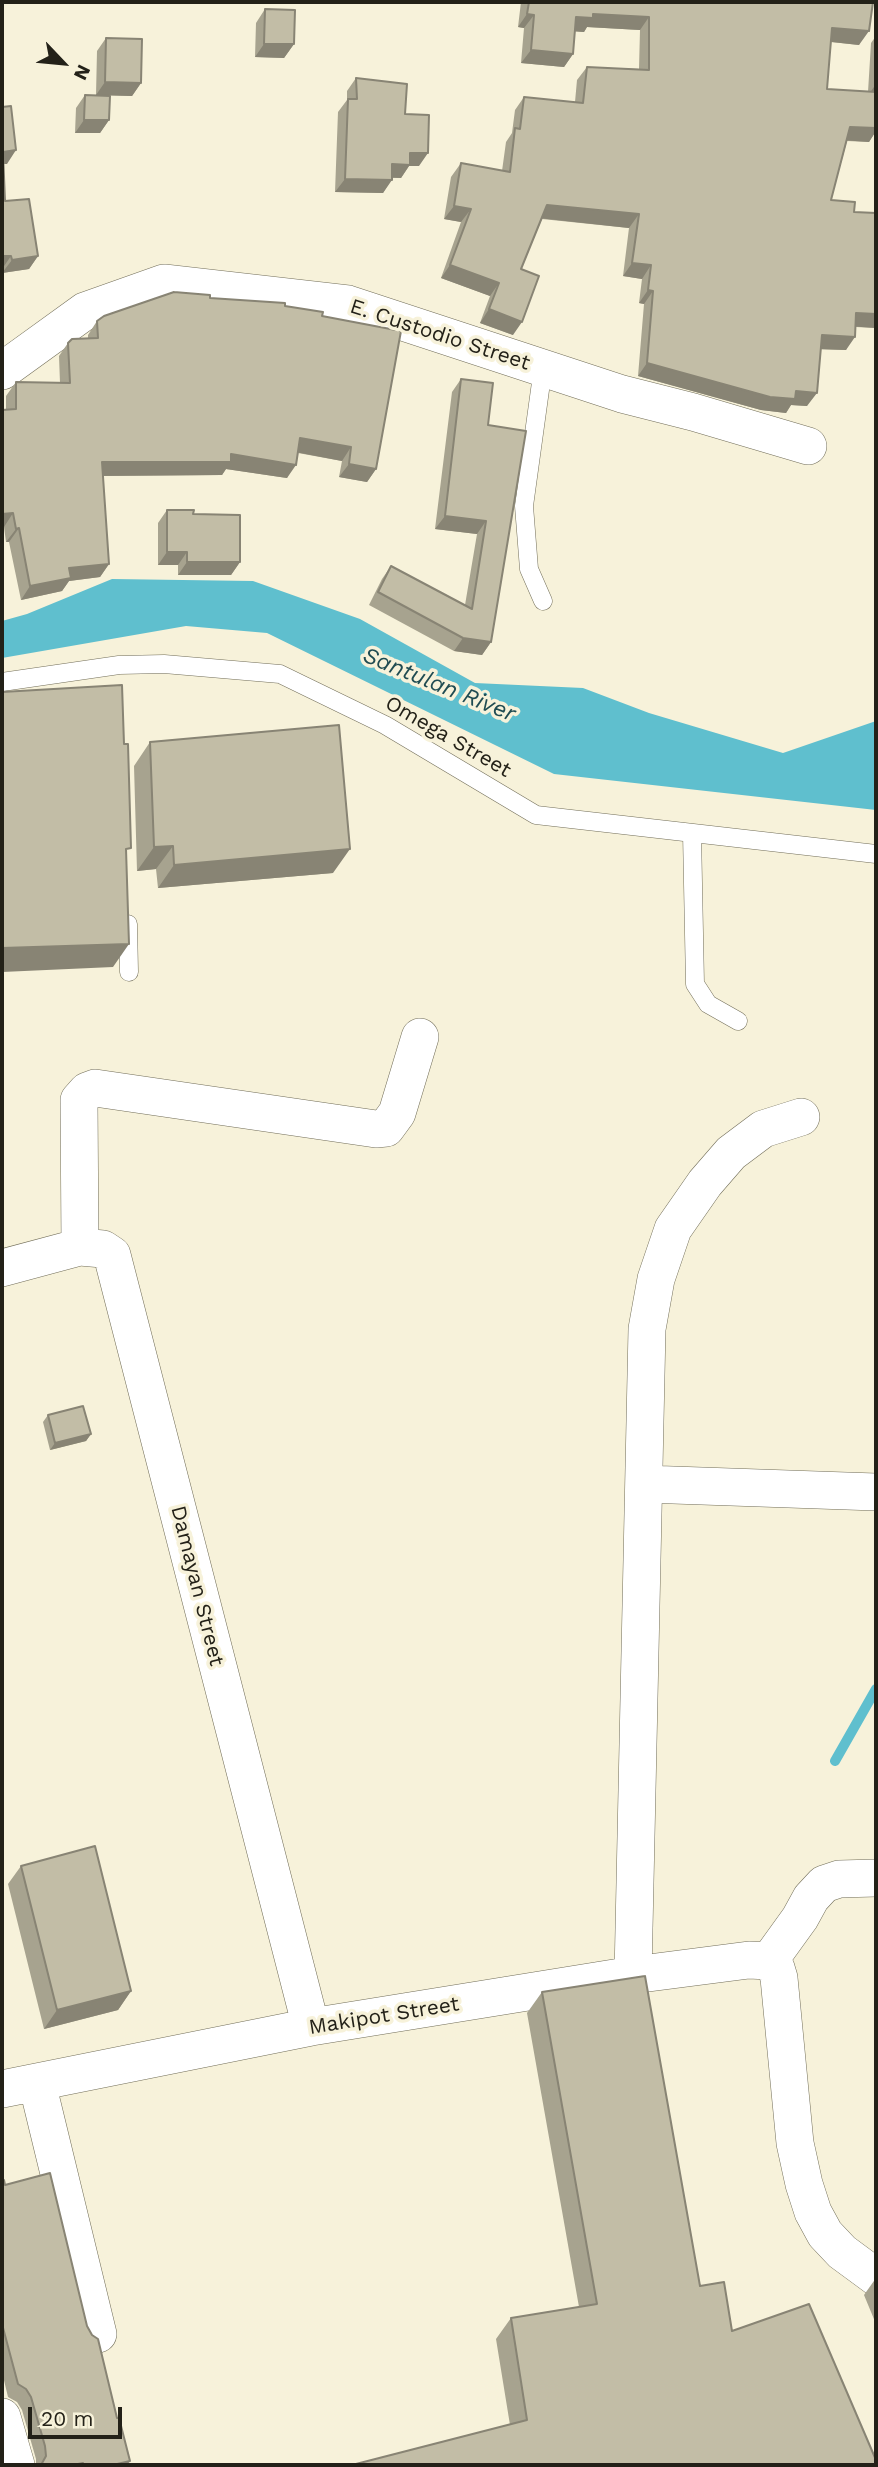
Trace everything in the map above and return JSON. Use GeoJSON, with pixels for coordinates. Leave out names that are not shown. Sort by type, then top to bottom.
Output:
{"type":"FeatureCollection","features":[{"type":"Feature","properties":{"kind":"street","name":"E. Custodio Street"},"geometry":{"type":"LineString","coordinates":[[2,371],[85,311],[164,283],[348,304],[622,394],[808,446]]}},
{"type":"Feature","properties":{"kind":"street"},"geometry":{"type":"LineString","coordinates":[[2,1268],[80,1247],[79,1100],[87,1091],[95,1088],[376,1129],[386,1128],[397,1113],[420,1037]]}},
{"type":"Feature","properties":{"kind":"street"},"geometry":{"type":"LineString","coordinates":[[633,1975],[647,1329],[656,1279],[673,1229],[705,1183],[731,1153],[763,1129],[801,1117]]}},
{"type":"Feature","properties":{"kind":"street","name":"Damayan Street"},"geometry":{"type":"LineString","coordinates":[[80,1247],[103,1249],[112,1255],[311,2027]]}},
{"type":"Feature","properties":{"kind":"street"},"geometry":{"type":"LineString","coordinates":[[644,1484],[876,1492]]}},
{"type":"Feature","properties":{"kind":"street"},"geometry":{"type":"LineString","coordinates":[[876,1878],[839,1879],[824,1884],[811,1898],[769,1961],[776,1968],[779,1978],[795,2143],[813,2213],[825,2234],[842,2252],[876,2277]]}},
{"type":"Feature","properties":{"kind":"street","name":"Makipot Street"},"geometry":{"type":"LineString","coordinates":[[2,2090],[311,2027],[633,1975],[749,1960],[769,1961]]}},
{"type":"Feature","properties":{"kind":"street"},"geometry":{"type":"LineString","coordinates":[[37,2083],[98,2334]]}},
{"type":"Feature","properties":{"kind":"street"},"geometry":{"type":"LineString","coordinates":[[2,2417],[16,2465]]}},
{"type":"Feature","properties":{"kind":"lane"},"geometry":{"type":"LineString","coordinates":[[543,368],[524,506],[529,569],[543,601]]}},
{"type":"Feature","properties":{"kind":"lane","name":"Omega Street"},"geometry":{"type":"LineString","coordinates":[[2,682],[120,672],[164,664],[281,674],[385,725],[536,815],[876,854]]}},
{"type":"Feature","properties":{"kind":"lane"},"geometry":{"type":"LineString","coordinates":[[692,833],[695,984],[708,1004],[738,1021]]}},
{"type":"Feature","properties":{"kind":"lane"},"geometry":{"type":"LineString","coordinates":[[127,902],[130,972]]}},
{"type":"Feature","properties":{"kind":"water","name":"Santulan River"},"geometry":{"type":"Polygon","coordinates":[[[112,579],[253,581],[360,619],[475,683],[583,688],[649,713],[783,753],[876,721],[876,810],[554,774],[267,633],[186,626],[2,658],[2,621],[27,614],[112,579]]]}},
{"type":"Feature","properties":{"kind":"building"},"geometry":{"type":"Polygon","coordinates":[[[529,2],[873,2],[869,31],[832,28],[827,89],[876,92],[876,128],[850,127],[831,200],[855,202],[854,212],[876,213],[876,314],[856,313],[855,337],[822,335],[817,393],[796,391],[795,399],[770,397],[647,363],[653,291],[648,290],[651,265],[632,263],[639,214],[547,205],[521,269],[539,276],[522,322],[489,309],[499,283],[450,265],[471,209],[454,206],[461,163],[510,172],[515,128],[520,129],[524,97],[583,103],[587,67],[649,70],[649,17],[593,14],[593,18],[576,17],[573,54],[531,50],[534,15],[527,14],[529,2]]]}},
{"type":"Feature","properties":{"kind":"building"},"geometry":{"type":"Polygon","coordinates":[[[265,9],[295,10],[294,44],[264,44],[265,9]]]}},
{"type":"Feature","properties":{"kind":"building"},"geometry":{"type":"Polygon","coordinates":[[[106,38],[142,39],[141,83],[105,82],[106,38]]]}},
{"type":"Feature","properties":{"kind":"building"},"geometry":{"type":"Polygon","coordinates":[[[356,78],[407,84],[405,114],[429,115],[428,153],[410,153],[410,165],[392,164],[392,180],[345,179],[348,99],[357,99],[356,78]]]}},
{"type":"Feature","properties":{"kind":"building"},"geometry":{"type":"Polygon","coordinates":[[[85,95],[110,96],[109,120],[84,120],[85,95]]]}},
{"type":"Feature","properties":{"kind":"building"},"geometry":{"type":"Polygon","coordinates":[[[11,106],[16,150],[3,152],[5,201],[29,199],[38,256],[12,260],[11,256],[2,256],[2,107],[11,106]]]}},
{"type":"Feature","properties":{"kind":"building"},"geometry":{"type":"Polygon","coordinates":[[[174,292],[210,295],[210,298],[285,303],[285,306],[323,312],[322,316],[401,331],[376,469],[349,464],[351,447],[300,438],[296,465],[231,454],[231,462],[102,462],[109,564],[69,568],[71,578],[30,586],[19,528],[16,529],[13,513],[2,514],[2,410],[16,409],[16,382],[70,383],[68,343],[72,339],[98,338],[97,321],[104,316],[174,292]]]}},
{"type":"Feature","properties":{"kind":"building"},"geometry":{"type":"Polygon","coordinates":[[[461,379],[493,383],[488,425],[526,431],[491,642],[463,638],[378,592],[391,566],[472,609],[486,521],[445,516],[461,379]]]}},
{"type":"Feature","properties":{"kind":"building"},"geometry":{"type":"Polygon","coordinates":[[[167,510],[194,510],[193,514],[240,515],[240,562],[187,562],[187,552],[167,552],[167,510]]]}},
{"type":"Feature","properties":{"kind":"building"},"geometry":{"type":"Polygon","coordinates":[[[122,685],[124,744],[128,744],[131,848],[126,849],[129,944],[2,948],[2,692],[122,685]]]}},
{"type":"Feature","properties":{"kind":"building"},"geometry":{"type":"Polygon","coordinates":[[[339,725],[350,849],[174,865],[173,846],[154,847],[150,742],[339,725]]]}},
{"type":"Feature","properties":{"kind":"building"},"geometry":{"type":"Polygon","coordinates":[[[83,1406],[91,1434],[55,1443],[48,1415],[83,1406]]]}},
{"type":"Feature","properties":{"kind":"building"},"geometry":{"type":"Polygon","coordinates":[[[95,1846],[131,1991],[57,2010],[21,1866],[95,1846]]]}},
{"type":"Feature","properties":{"kind":"building"},"geometry":{"type":"Polygon","coordinates":[[[645,1976],[700,2286],[724,2282],[732,2331],[809,2304],[876,2465],[352,2465],[527,2420],[511,2318],[597,2304],[542,1992],[645,1976]]]}},
{"type":"Feature","properties":{"kind":"building"},"geometry":{"type":"Polygon","coordinates":[[[50,2173],[87,2326],[98,2339],[130,2461],[113,2465],[41,2465],[46,2456],[45,2446],[31,2397],[26,2389],[18,2384],[2,2324],[2,2180],[5,2185],[50,2173]]]}},
{"type":"Feature","properties":{"kind":"waterway"},"geometry":{"type":"LineString","coordinates":[[835,1761],[876,1689]]}}]}
